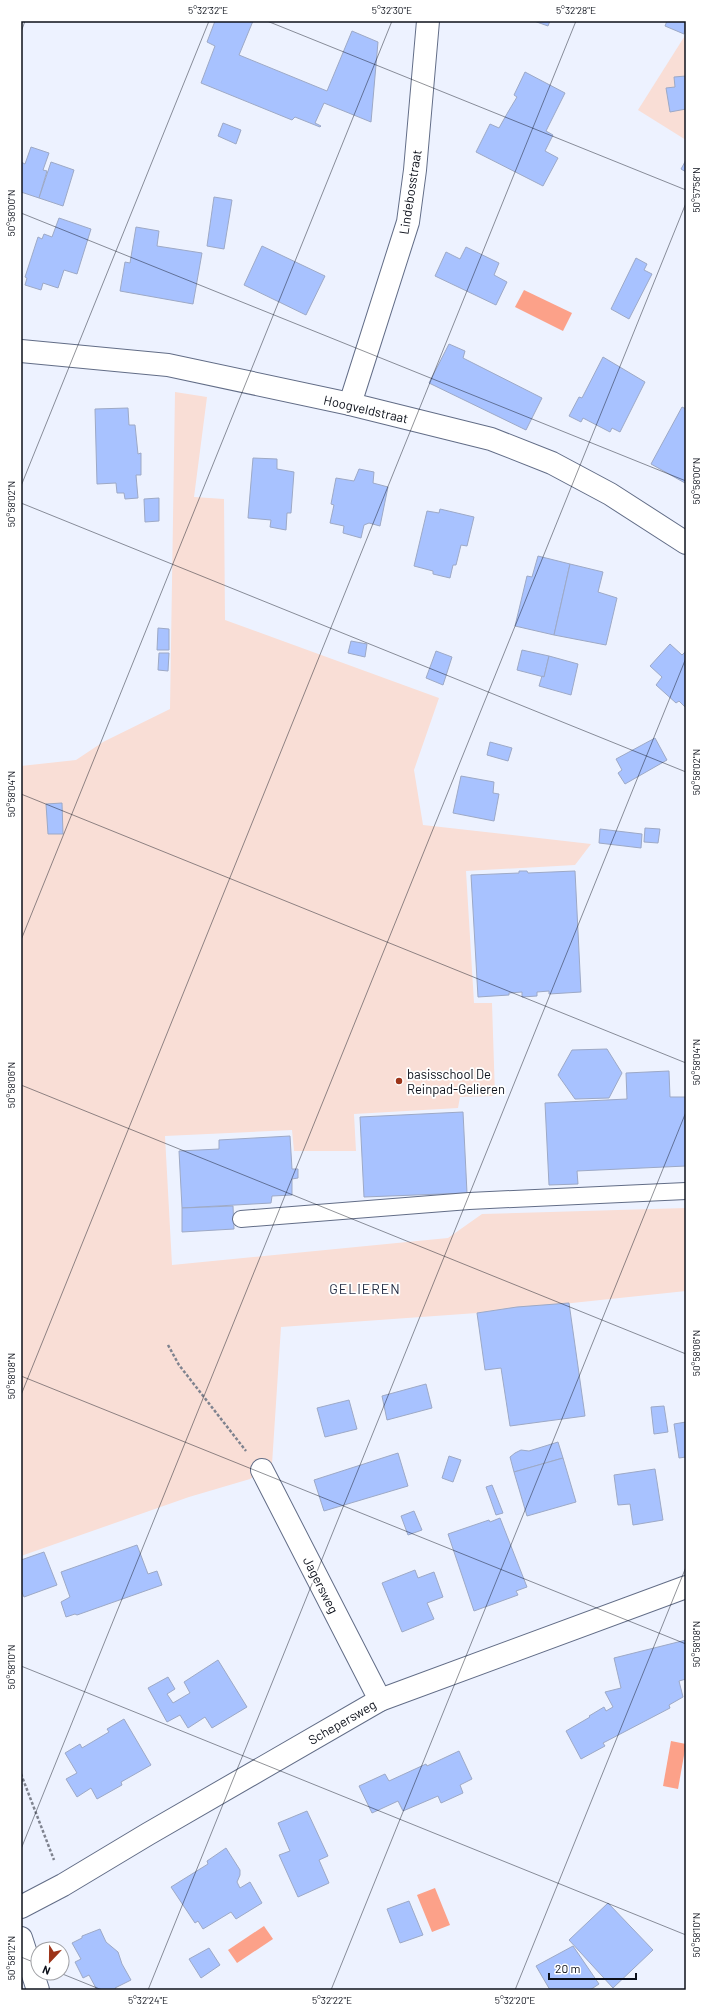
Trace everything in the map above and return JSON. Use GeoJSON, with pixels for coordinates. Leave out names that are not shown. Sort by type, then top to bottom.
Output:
{"type":"FeatureCollection","features":[{"type":"Feature","properties":{"kind":"street","name":"Lindebosstraat"},"geometry":{"type":"LineString","coordinates":[[350,404],[408,222],[415,170],[428,21]]}},
{"type":"Feature","properties":{"kind":"street","name":"Hoogveldstraat"},"geometry":{"type":"LineString","coordinates":[[21,351],[168,365],[350,404],[491,439],[552,463],[610,494],[686,543]]}},
{"type":"Feature","properties":{"kind":"street","name":"Jagersweg"},"geometry":{"type":"LineString","coordinates":[[262,1470],[380,1700]]}},
{"type":"Feature","properties":{"kind":"street","name":"Schepersweg"},"geometry":{"type":"LineString","coordinates":[[21,1907],[63,1885],[148,1834],[380,1700],[686,1587]]}},
{"type":"Feature","properties":{"kind":"street"},"geometry":{"type":"LineString","coordinates":[[21,1938],[38,1990]]}},
{"type":"Feature","properties":{"kind":"lane"},"geometry":{"type":"LineString","coordinates":[[240,1219],[468,1201],[686,1191]]}},
{"type":"Feature","properties":{"kind":"path"},"geometry":{"type":"LineString","coordinates":[[168,1345],[179,1365],[262,1470]]}},
{"type":"Feature","properties":{"kind":"path"},"geometry":{"type":"LineString","coordinates":[[21,1774],[63,1885]]}},
{"type":"Feature","properties":{"kind":"shaded area"},"geometry":{"type":"Polygon","coordinates":[[[686,34],[686,140],[638,110],[686,34]]]}},
{"type":"Feature","properties":{"kind":"shaded area"},"geometry":{"type":"Polygon","coordinates":[[[524,290],[572,313],[563,331],[515,307],[524,290]]]}},
{"type":"Feature","properties":{"kind":"shaded area"},"geometry":{"type":"Polygon","coordinates":[[[175,392],[207,397],[194,497],[224,499],[225,620],[439,698],[414,770],[423,825],[591,844],[575,865],[466,871],[474,1003],[492,1003],[495,1096],[460,1097],[458,1108],[354,1114],[356,1151],[294,1151],[292,1130],[165,1136],[172,1265],[448,1238],[482,1214],[686,1208],[686,1291],[477,1313],[281,1327],[272,1464],[250,1479],[189,1497],[21,1556],[21,766],[76,760],[103,742],[170,709],[175,392]]]}},
{"type":"Feature","properties":{"kind":"shaded area"},"geometry":{"type":"Polygon","coordinates":[[[671,1741],[686,1744],[678,1789],[663,1786],[671,1741]]]}},
{"type":"Feature","properties":{"kind":"shaded area"},"geometry":{"type":"Polygon","coordinates":[[[435,1888],[450,1925],[432,1932],[417,1895],[435,1888]]]}},
{"type":"Feature","properties":{"kind":"shaded area"},"geometry":{"type":"Polygon","coordinates":[[[264,1926],[273,1939],[237,1963],[228,1950],[264,1926]]]}},
{"type":"Feature","properties":{"kind":"building"},"geometry":{"type":"Polygon","coordinates":[[[215,21],[253,21],[239,55],[327,91],[352,31],[378,42],[371,122],[324,103],[315,123],[321,126],[320,127],[295,117],[292,120],[201,83],[215,46],[207,42],[215,21]]]}},
{"type":"Feature","properties":{"kind":"building"},"geometry":{"type":"Polygon","coordinates":[[[534,21],[550,21],[548,26],[534,21]]]}},
{"type":"Feature","properties":{"kind":"building"},"geometry":{"type":"Polygon","coordinates":[[[667,21],[686,21],[684,34],[665,26],[667,21]]]}},
{"type":"Feature","properties":{"kind":"building"},"geometry":{"type":"Polygon","coordinates":[[[525,72],[565,93],[546,131],[553,135],[545,151],[558,158],[543,186],[476,152],[490,124],[499,128],[517,97],[514,95],[525,72]]]}},
{"type":"Feature","properties":{"kind":"building"},"geometry":{"type":"Polygon","coordinates":[[[686,76],[686,109],[670,112],[666,88],[675,87],[674,77],[686,76]]]}},
{"type":"Feature","properties":{"kind":"building"},"geometry":{"type":"Polygon","coordinates":[[[223,123],[241,130],[236,144],[218,136],[223,123]]]}},
{"type":"Feature","properties":{"kind":"building"},"geometry":{"type":"Polygon","coordinates":[[[31,147],[49,153],[43,170],[47,171],[39,198],[21,192],[21,162],[25,164],[31,147]]]}},
{"type":"Feature","properties":{"kind":"building"},"geometry":{"type":"Polygon","coordinates":[[[686,160],[686,172],[681,169],[686,160]]]}},
{"type":"Feature","properties":{"kind":"building"},"geometry":{"type":"Polygon","coordinates":[[[51,162],[74,170],[63,206],[39,198],[51,162]]]}},
{"type":"Feature","properties":{"kind":"building"},"geometry":{"type":"Polygon","coordinates":[[[214,197],[232,200],[224,249],[207,246],[214,197]]]}},
{"type":"Feature","properties":{"kind":"building"},"geometry":{"type":"Polygon","coordinates":[[[59,218],[91,229],[77,274],[64,270],[58,288],[43,283],[41,290],[25,285],[27,278],[25,277],[38,237],[42,239],[44,234],[52,237],[59,218]]]}},
{"type":"Feature","properties":{"kind":"building"},"geometry":{"type":"Polygon","coordinates":[[[136,227],[159,231],[157,246],[202,253],[193,304],[120,291],[125,262],[130,263],[136,227]]]}},
{"type":"Feature","properties":{"kind":"building"},"geometry":{"type":"Polygon","coordinates":[[[262,246],[325,276],[306,315],[244,285],[262,246]]]}},
{"type":"Feature","properties":{"kind":"building"},"geometry":{"type":"Polygon","coordinates":[[[466,247],[499,263],[494,275],[507,282],[496,305],[435,276],[446,252],[460,259],[466,247]]]}},
{"type":"Feature","properties":{"kind":"building"},"geometry":{"type":"Polygon","coordinates":[[[636,258],[647,264],[644,270],[652,274],[629,319],[611,309],[636,258]]]}},
{"type":"Feature","properties":{"kind":"building"},"geometry":{"type":"Polygon","coordinates":[[[449,344],[465,351],[463,358],[542,398],[526,430],[429,383],[449,344]]]}},
{"type":"Feature","properties":{"kind":"building"},"geometry":{"type":"Polygon","coordinates":[[[603,357],[645,382],[620,432],[612,428],[610,432],[583,418],[581,422],[569,416],[579,397],[582,398],[603,357]]]}},
{"type":"Feature","properties":{"kind":"building"},"geometry":{"type":"Polygon","coordinates":[[[682,407],[686,409],[685,483],[651,464],[682,407]]]}},
{"type":"Feature","properties":{"kind":"building"},"geometry":{"type":"Polygon","coordinates":[[[128,408],[129,425],[135,425],[138,454],[141,453],[141,475],[136,475],[138,498],[125,499],[124,493],[117,493],[116,483],[97,484],[95,409],[128,408]]]}},
{"type":"Feature","properties":{"kind":"building"},"geometry":{"type":"Polygon","coordinates":[[[253,458],[277,459],[277,469],[294,472],[291,513],[287,513],[286,530],[270,527],[271,520],[248,518],[253,458]]]}},
{"type":"Feature","properties":{"kind":"building"},"geometry":{"type":"Polygon","coordinates":[[[359,469],[374,472],[373,483],[388,487],[380,526],[369,523],[364,525],[361,538],[343,533],[344,526],[330,523],[334,505],[331,504],[336,478],[354,481],[359,469]]]}},
{"type":"Feature","properties":{"kind":"building"},"geometry":{"type":"Polygon","coordinates":[[[159,498],[159,521],[145,522],[144,499],[159,498]]]}},
{"type":"Feature","properties":{"kind":"building"},"geometry":{"type":"Polygon","coordinates":[[[440,509],[474,517],[467,546],[461,545],[456,565],[453,565],[450,578],[433,574],[433,571],[414,566],[427,511],[439,513],[440,509]]]}},
{"type":"Feature","properties":{"kind":"building"},"geometry":{"type":"Polygon","coordinates":[[[538,556],[570,564],[554,635],[515,626],[527,576],[532,577],[538,556]]]}},
{"type":"Feature","properties":{"kind":"building"},"geometry":{"type":"Polygon","coordinates":[[[570,564],[603,572],[598,592],[617,598],[606,645],[554,635],[570,564]]]}},
{"type":"Feature","properties":{"kind":"building"},"geometry":{"type":"Polygon","coordinates":[[[158,628],[169,629],[169,650],[157,650],[158,628]]]}},
{"type":"Feature","properties":{"kind":"building"},"geometry":{"type":"Polygon","coordinates":[[[351,641],[367,644],[365,657],[348,653],[351,641]]]}},
{"type":"Feature","properties":{"kind":"building"},"geometry":{"type":"Polygon","coordinates":[[[670,644],[682,655],[686,651],[686,708],[679,701],[676,703],[656,685],[662,677],[650,666],[670,644]]]}},
{"type":"Feature","properties":{"kind":"building"},"geometry":{"type":"Polygon","coordinates":[[[522,650],[549,656],[544,677],[517,670],[522,650]]]}},
{"type":"Feature","properties":{"kind":"building"},"geometry":{"type":"Polygon","coordinates":[[[436,651],[452,657],[443,685],[426,678],[436,651]]]}},
{"type":"Feature","properties":{"kind":"building"},"geometry":{"type":"Polygon","coordinates":[[[159,653],[169,653],[168,671],[158,670],[159,653]]]}},
{"type":"Feature","properties":{"kind":"building"},"geometry":{"type":"Polygon","coordinates":[[[549,656],[578,664],[571,695],[539,686],[542,676],[544,677],[549,656]]]}},
{"type":"Feature","properties":{"kind":"building"},"geometry":{"type":"Polygon","coordinates":[[[655,738],[667,760],[625,784],[618,773],[622,770],[616,759],[655,738]]]}},
{"type":"Feature","properties":{"kind":"building"},"geometry":{"type":"Polygon","coordinates":[[[490,742],[512,748],[508,761],[487,755],[490,742]]]}},
{"type":"Feature","properties":{"kind":"building"},"geometry":{"type":"Polygon","coordinates":[[[461,776],[494,782],[493,793],[499,794],[494,821],[453,813],[461,776]]]}},
{"type":"Feature","properties":{"kind":"building"},"geometry":{"type":"Polygon","coordinates":[[[62,803],[63,834],[48,834],[46,804],[62,803]]]}},
{"type":"Feature","properties":{"kind":"building"},"geometry":{"type":"Polygon","coordinates":[[[645,828],[660,829],[658,843],[644,842],[645,828]]]}},
{"type":"Feature","properties":{"kind":"building"},"geometry":{"type":"Polygon","coordinates":[[[600,829],[642,834],[641,848],[599,843],[600,829]]]}},
{"type":"Feature","properties":{"kind":"building"},"geometry":{"type":"Polygon","coordinates":[[[519,871],[527,871],[528,873],[575,871],[581,992],[549,994],[549,991],[537,992],[537,996],[522,997],[522,992],[509,993],[509,995],[478,997],[471,875],[519,873],[519,871]]]}},
{"type":"Feature","properties":{"kind":"building"},"geometry":{"type":"Polygon","coordinates":[[[607,1049],[622,1073],[609,1098],[575,1099],[558,1075],[572,1050],[607,1049]]]}},
{"type":"Feature","properties":{"kind":"building"},"geometry":{"type":"Polygon","coordinates":[[[669,1071],[670,1097],[686,1097],[686,1166],[577,1171],[578,1184],[549,1185],[545,1103],[627,1099],[626,1073],[669,1071]]]}},
{"type":"Feature","properties":{"kind":"building"},"geometry":{"type":"Polygon","coordinates":[[[463,1112],[467,1193],[364,1197],[360,1117],[463,1112]]]}},
{"type":"Feature","properties":{"kind":"building"},"geometry":{"type":"Polygon","coordinates":[[[290,1136],[292,1169],[298,1169],[298,1178],[292,1179],[292,1195],[272,1196],[271,1203],[182,1208],[179,1151],[219,1149],[219,1140],[290,1136]]]}},
{"type":"Feature","properties":{"kind":"building"},"geometry":{"type":"Polygon","coordinates":[[[233,1206],[234,1229],[182,1232],[182,1208],[233,1206]]]}},
{"type":"Feature","properties":{"kind":"building"},"geometry":{"type":"Polygon","coordinates":[[[569,1303],[585,1416],[510,1426],[501,1368],[485,1370],[477,1313],[517,1307],[569,1303]]]}},
{"type":"Feature","properties":{"kind":"building"},"geometry":{"type":"Polygon","coordinates":[[[426,1384],[432,1408],[387,1420],[382,1396],[426,1384]]]}},
{"type":"Feature","properties":{"kind":"building"},"geometry":{"type":"Polygon","coordinates":[[[349,1400],[357,1429],[325,1437],[317,1408],[349,1400]]]}},
{"type":"Feature","properties":{"kind":"building"},"geometry":{"type":"Polygon","coordinates":[[[664,1406],[668,1432],[654,1434],[651,1407],[664,1406]]]}},
{"type":"Feature","properties":{"kind":"building"},"geometry":{"type":"Polygon","coordinates":[[[686,1422],[686,1457],[679,1458],[674,1424],[686,1422]]]}},
{"type":"Feature","properties":{"kind":"building"},"geometry":{"type":"Polygon","coordinates":[[[558,1442],[563,1458],[514,1472],[510,1457],[515,1453],[521,1450],[529,1451],[558,1442]]]}},
{"type":"Feature","properties":{"kind":"building"},"geometry":{"type":"Polygon","coordinates":[[[398,1453],[408,1486],[324,1511],[314,1480],[398,1453]]]}},
{"type":"Feature","properties":{"kind":"building"},"geometry":{"type":"Polygon","coordinates":[[[449,1456],[461,1460],[453,1482],[442,1478],[449,1456]]]}},
{"type":"Feature","properties":{"kind":"building"},"geometry":{"type":"Polygon","coordinates":[[[563,1458],[576,1502],[527,1516],[514,1472],[563,1458]]]}},
{"type":"Feature","properties":{"kind":"building"},"geometry":{"type":"Polygon","coordinates":[[[655,1469],[663,1520],[633,1525],[630,1504],[618,1505],[614,1475],[655,1469]]]}},
{"type":"Feature","properties":{"kind":"building"},"geometry":{"type":"Polygon","coordinates":[[[492,1485],[503,1513],[496,1515],[486,1487],[492,1485]]]}},
{"type":"Feature","properties":{"kind":"building"},"geometry":{"type":"Polygon","coordinates":[[[414,1511],[422,1530],[408,1535],[401,1516],[414,1511]]]}},
{"type":"Feature","properties":{"kind":"building"},"geometry":{"type":"Polygon","coordinates":[[[500,1518],[527,1587],[516,1591],[518,1595],[474,1611],[448,1534],[489,1520],[490,1522],[500,1518]]]}},
{"type":"Feature","properties":{"kind":"building"},"geometry":{"type":"Polygon","coordinates":[[[137,1545],[148,1574],[157,1571],[162,1585],[77,1615],[75,1614],[66,1617],[61,1602],[70,1597],[61,1572],[137,1545]]]}},
{"type":"Feature","properties":{"kind":"building"},"geometry":{"type":"Polygon","coordinates":[[[44,1552],[57,1585],[24,1597],[21,1590],[21,1560],[44,1552]]]}},
{"type":"Feature","properties":{"kind":"building"},"geometry":{"type":"Polygon","coordinates":[[[415,1570],[418,1578],[434,1572],[443,1597],[427,1603],[434,1619],[402,1632],[382,1583],[415,1570]]]}},
{"type":"Feature","properties":{"kind":"building"},"geometry":{"type":"Polygon","coordinates":[[[686,1640],[686,1679],[679,1681],[683,1697],[669,1705],[670,1708],[603,1743],[605,1746],[581,1759],[566,1731],[604,1707],[606,1711],[613,1707],[605,1692],[621,1688],[614,1658],[686,1640]]]}},
{"type":"Feature","properties":{"kind":"building"},"geometry":{"type":"Polygon","coordinates":[[[218,1660],[247,1707],[212,1728],[205,1717],[188,1728],[180,1715],[167,1722],[148,1688],[168,1677],[175,1689],[167,1694],[173,1703],[190,1693],[184,1682],[218,1660]]]}},
{"type":"Feature","properties":{"kind":"building"},"geometry":{"type":"Polygon","coordinates":[[[124,1719],[151,1765],[121,1782],[122,1785],[97,1799],[91,1788],[77,1797],[66,1779],[77,1773],[65,1753],[80,1744],[82,1748],[109,1732],[107,1729],[124,1719]]]}},
{"type":"Feature","properties":{"kind":"building"},"geometry":{"type":"Polygon","coordinates":[[[459,1751],[472,1779],[460,1785],[463,1793],[441,1803],[438,1796],[403,1811],[398,1801],[372,1813],[359,1786],[385,1774],[389,1781],[459,1751]]]}},
{"type":"Feature","properties":{"kind":"building"},"geometry":{"type":"Polygon","coordinates":[[[307,1811],[328,1856],[319,1860],[329,1883],[298,1897],[279,1855],[290,1851],[278,1823],[307,1811]]]}},
{"type":"Feature","properties":{"kind":"building"},"geometry":{"type":"Polygon","coordinates":[[[226,1848],[240,1870],[240,1875],[237,1882],[240,1888],[250,1882],[262,1903],[236,1919],[231,1912],[203,1929],[198,1921],[195,1923],[171,1887],[208,1864],[207,1861],[226,1848]]]}},
{"type":"Feature","properties":{"kind":"building"},"geometry":{"type":"Polygon","coordinates":[[[409,1901],[423,1935],[400,1943],[387,1909],[409,1901]]]}},
{"type":"Feature","properties":{"kind":"building"},"geometry":{"type":"Polygon","coordinates":[[[608,1903],[653,1950],[613,1988],[569,1940],[608,1903]]]}},
{"type":"Feature","properties":{"kind":"building"},"geometry":{"type":"Polygon","coordinates":[[[100,1929],[106,1942],[118,1952],[122,1964],[131,1980],[115,1988],[116,1990],[97,1990],[89,1975],[83,1978],[75,1962],[81,1959],[72,1943],[82,1938],[82,1936],[100,1929]]]}},
{"type":"Feature","properties":{"kind":"building"},"geometry":{"type":"Polygon","coordinates":[[[573,1946],[599,1984],[590,1990],[550,1990],[536,1966],[573,1946]]]}},
{"type":"Feature","properties":{"kind":"building"},"geometry":{"type":"Polygon","coordinates":[[[209,1948],[220,1965],[201,1978],[189,1959],[209,1948]]]}},
{"type":"Feature","properties":{"kind":"place","name":"basisschool De Reinpad-Gelieren"},"geometry":{"type":"Point","coordinates":[399,1081]}},
{"type":"Feature","properties":{"kind":"district","name":"GELIEREN"},"geometry":{"type":"Point","coordinates":[365,1288]}}]}
